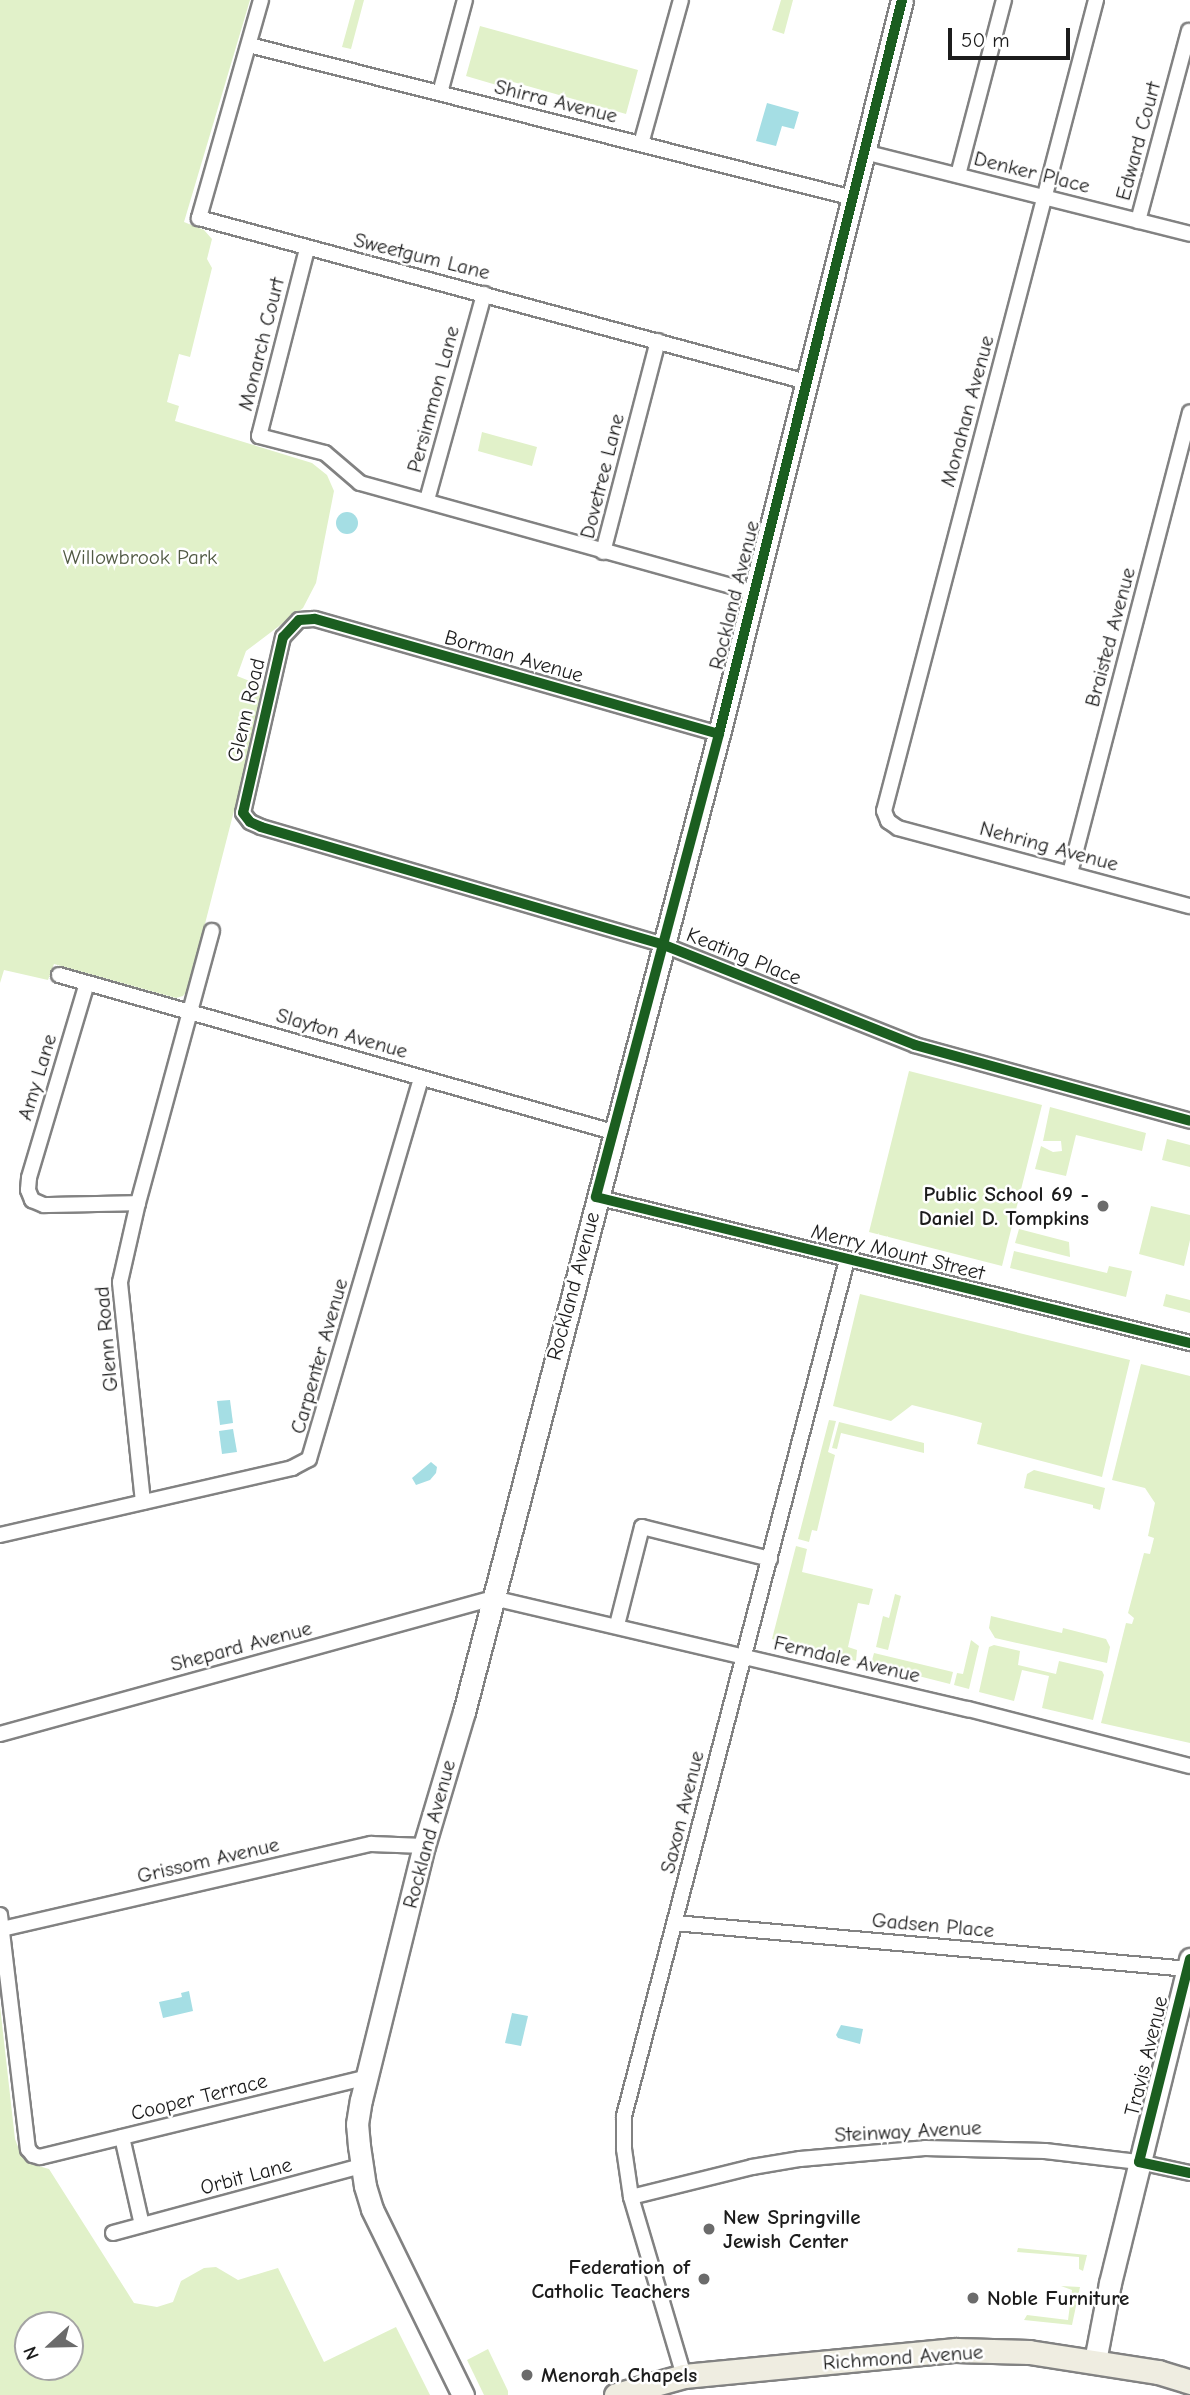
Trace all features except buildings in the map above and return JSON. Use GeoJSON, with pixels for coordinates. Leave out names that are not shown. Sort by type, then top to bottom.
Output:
{"type":"FeatureCollection","features":[{"type":"Feature","properties":{"kind":"main road","name":"Richmond Avenue"},"geometry":{"type":"LineString","coordinates":[[616,2395],[684,2376],[956,2350],[1029,2352],[1095,2361],[1158,2372],[1190,2382]]}},
{"type":"Feature","properties":{"kind":"street"},"geometry":{"type":"LineString","coordinates":[[249,45],[261,0]]}},
{"type":"Feature","properties":{"kind":"street"},"geometry":{"type":"LineString","coordinates":[[440,93],[465,0]]}},
{"type":"Feature","properties":{"kind":"street"},"geometry":{"type":"LineString","coordinates":[[641,144],[681,0]]}},
{"type":"Feature","properties":{"kind":"street","name":"Rockland Avenue"},"geometry":{"type":"LineString","coordinates":[[463,2395],[372,2209],[361,2166],[357,2124],[424,1846],[464,1712],[596,1197],[719,734],[902,0]]}},
{"type":"Feature","properties":{"kind":"street"},"geometry":{"type":"LineString","coordinates":[[958,175],[1004,0]]}},
{"type":"Feature","properties":{"kind":"street","name":"Monahan Avenue"},"geometry":{"type":"LineString","coordinates":[[898,828],[888,821],[884,811],[887,792],[1096,0]]}},
{"type":"Feature","properties":{"kind":"street","name":"Edward Court"},"geometry":{"type":"LineString","coordinates":[[1138,221],[1189,31]]}},
{"type":"Feature","properties":{"kind":"street","name":"Shirra Avenue"},"geometry":{"type":"LineString","coordinates":[[249,45],[853,198]]}},
{"type":"Feature","properties":{"kind":"street","name":"Sweetgum Lane"},"geometry":{"type":"LineString","coordinates":[[249,45],[199,218],[807,382]]}},
{"type":"Feature","properties":{"kind":"street","name":"Denker Place"},"geometry":{"type":"LineString","coordinates":[[864,152],[1190,234]]}},
{"type":"Feature","properties":{"kind":"street","name":"Monarch Court"},"geometry":{"type":"LineString","coordinates":[[307,249],[260,436],[325,453],[360,483],[427,500]]}},
{"type":"Feature","properties":{"kind":"street","name":"Persimmon Lane"},"geometry":{"type":"LineString","coordinates":[[484,294],[427,500],[603,552]]}},
{"type":"Feature","properties":{"kind":"street","name":"Dovetree Lane"},"geometry":{"type":"LineString","coordinates":[[658,341],[603,552],[754,592]]}},
{"type":"Feature","properties":{"kind":"street","name":"Braisted Avenue"},"geometry":{"type":"LineString","coordinates":[[1070,873],[1190,412]]}},
{"type":"Feature","properties":{"kind":"street","name":"Borman Avenue"},"geometry":{"type":"LineString","coordinates":[[299,620],[314,619],[719,734]]}},
{"type":"Feature","properties":{"kind":"street","name":"Glenn Road"},"geometry":{"type":"LineString","coordinates":[[244,816],[243,810],[283,637],[299,620]]}},
{"type":"Feature","properties":{"kind":"street","name":"Keating Place"},"geometry":{"type":"LineString","coordinates":[[244,816],[261,827],[664,945],[915,1045],[1190,1121]]}},
{"type":"Feature","properties":{"kind":"street","name":"Nehring Avenue"},"geometry":{"type":"LineString","coordinates":[[898,828],[1190,906]]}},
{"type":"Feature","properties":{"kind":"street","name":"Glenn Road"},"geometry":{"type":"LineString","coordinates":[[144,1502],[120,1282],[138,1203],[192,1013],[212,931]]}},
{"type":"Feature","properties":{"kind":"street","name":"Slayton Avenue"},"geometry":{"type":"LineString","coordinates":[[59,975],[613,1132]]}},
{"type":"Feature","properties":{"kind":"street","name":"Amy Lane"},"geometry":{"type":"LineString","coordinates":[[87,983],[29,1178],[29,1196],[44,1205],[138,1203]]}},
{"type":"Feature","properties":{"kind":"street","name":"Carpenter Avenue"},"geometry":{"type":"LineString","coordinates":[[0,1535],[304,1464],[313,1453],[421,1078]]}},
{"type":"Feature","properties":{"kind":"street","name":"Merry Mount Street"},"geometry":{"type":"LineString","coordinates":[[596,1197],[1190,1343]]}},
{"type":"Feature","properties":{"kind":"street","name":"Saxon Avenue"},"geometry":{"type":"LineString","coordinates":[[684,2376],[631,2197],[624,2149],[624,2116],[847,1260]]}},
{"type":"Feature","properties":{"kind":"street"},"geometry":{"type":"LineString","coordinates":[[617,1625],[642,1527],[770,1559]]}},
{"type":"Feature","properties":{"kind":"street","name":"Ferndale Avenue"},"geometry":{"type":"LineString","coordinates":[[493,1598],[968,1709],[1190,1766]]}},
{"type":"Feature","properties":{"kind":"street","name":"Shepard Avenue"},"geometry":{"type":"LineString","coordinates":[[0,1734],[493,1598]]}},
{"type":"Feature","properties":{"kind":"street","name":"Grissom Avenue"},"geometry":{"type":"LineString","coordinates":[[1,1922],[371,1844],[424,1846]]}},
{"type":"Feature","properties":{"kind":"street","name":"Cooper Terrace"},"geometry":{"type":"LineString","coordinates":[[1,1922],[28,2149],[40,2157],[367,2077]]}},
{"type":"Feature","properties":{"kind":"street","name":"Gadsen Place"},"geometry":{"type":"LineString","coordinates":[[675,1923],[1189,1964]]}},
{"type":"Feature","properties":{"kind":"street","name":"Travis Avenue"},"geometry":{"type":"LineString","coordinates":[[1095,2361],[1110,2283],[1189,1964]]}},
{"type":"Feature","properties":{"kind":"street"},"geometry":{"type":"LineString","coordinates":[[122,2137],[142,2225]]}},
{"type":"Feature","properties":{"kind":"street","name":"Steinway Avenue"},"geometry":{"type":"LineString","coordinates":[[631,2197],[752,2167],[860,2151],[985,2148],[1139,2162],[1190,2174]]}},
{"type":"Feature","properties":{"kind":"street","name":"Orbit Lane"},"geometry":{"type":"LineString","coordinates":[[113,2233],[361,2166]]}},
{"type":"Feature","properties":{"kind":"green space","name":"Willowbrook Park"},"geometry":{"type":"Polygon","coordinates":[[[0,0],[250,0],[184,222],[204,230],[212,239],[207,259],[212,268],[190,357],[179,354],[167,402],[179,406],[175,421],[312,463],[327,475],[334,491],[316,583],[303,608],[246,651],[237,676],[260,685],[264,694],[188,990],[183,996],[176,998],[54,964],[48,980],[4,970],[0,983],[0,0]]]}},
{"type":"Feature","properties":{"kind":"green space"},"geometry":{"type":"Polygon","coordinates":[[[355,0],[364,0],[351,49],[342,47],[355,0]]]}},
{"type":"Feature","properties":{"kind":"green space"},"geometry":{"type":"Polygon","coordinates":[[[781,0],[793,0],[784,34],[772,30],[781,0]]]}},
{"type":"Feature","properties":{"kind":"green space"},"geometry":{"type":"Polygon","coordinates":[[[480,26],[638,70],[626,114],[503,79],[500,86],[466,76],[480,26]]]}},
{"type":"Feature","properties":{"kind":"green space"},"geometry":{"type":"Polygon","coordinates":[[[482,432],[537,447],[532,466],[478,451],[482,432]]]}},
{"type":"Feature","properties":{"kind":"green space"},"geometry":{"type":"Polygon","coordinates":[[[909,1071],[1042,1105],[1002,1266],[869,1232],[909,1071]]]}},
{"type":"Feature","properties":{"kind":"green space"},"geometry":{"type":"Polygon","coordinates":[[[1050,1107],[1146,1133],[1142,1151],[1076,1135],[1066,1176],[1035,1169],[1041,1146],[1053,1152],[1062,1151],[1061,1141],[1043,1141],[1050,1107]]]}},
{"type":"Feature","properties":{"kind":"green space"},"geometry":{"type":"Polygon","coordinates":[[[1167,1139],[1190,1145],[1190,1167],[1162,1160],[1167,1139]]]}},
{"type":"Feature","properties":{"kind":"green space"},"geometry":{"type":"Polygon","coordinates":[[[1151,1206],[1190,1215],[1190,1240],[1184,1266],[1139,1254],[1151,1206]]]}},
{"type":"Feature","properties":{"kind":"green space"},"geometry":{"type":"Polygon","coordinates":[[[1019,1229],[1069,1242],[1070,1257],[1015,1243],[1019,1229]]]}},
{"type":"Feature","properties":{"kind":"green space"},"geometry":{"type":"Polygon","coordinates":[[[1014,1251],[1107,1273],[1109,1266],[1132,1271],[1126,1297],[1010,1268],[1014,1251]]]}},
{"type":"Feature","properties":{"kind":"green space"},"geometry":{"type":"Polygon","coordinates":[[[860,1294],[1130,1360],[1102,1477],[977,1444],[982,1423],[956,1416],[912,1405],[891,1421],[833,1406],[860,1294]]]}},
{"type":"Feature","properties":{"kind":"green space"},"geometry":{"type":"Polygon","coordinates":[[[1166,1294],[1190,1300],[1190,1313],[1163,1306],[1166,1294]]]}},
{"type":"Feature","properties":{"kind":"green space"},"geometry":{"type":"Polygon","coordinates":[[[1141,1364],[1190,1376],[1190,1743],[1101,1723],[1126,1623],[1132,1624],[1134,1618],[1128,1613],[1144,1553],[1150,1554],[1154,1538],[1148,1536],[1155,1503],[1145,1488],[1112,1480],[1141,1364]]]}},
{"type":"Feature","properties":{"kind":"green space"},"geometry":{"type":"Polygon","coordinates":[[[829,1420],[836,1421],[828,1452],[835,1455],[817,1531],[812,1530],[809,1542],[798,1539],[829,1420]]]}},
{"type":"Feature","properties":{"kind":"green space"},"geometry":{"type":"Polygon","coordinates":[[[839,1422],[924,1443],[924,1453],[841,1433],[837,1449],[832,1448],[839,1422]]]}},
{"type":"Feature","properties":{"kind":"green space"},"geometry":{"type":"Polygon","coordinates":[[[1034,1470],[1105,1488],[1100,1510],[1093,1508],[1093,1505],[1024,1488],[1027,1474],[1034,1470]]]}},
{"type":"Feature","properties":{"kind":"green space"},"geometry":{"type":"Polygon","coordinates":[[[796,1546],[807,1549],[802,1572],[873,1589],[869,1605],[858,1603],[848,1647],[857,1650],[856,1661],[772,1639],[796,1546]]]}},
{"type":"Feature","properties":{"kind":"green space"},"geometry":{"type":"Polygon","coordinates":[[[895,1594],[901,1596],[888,1650],[876,1647],[883,1616],[889,1618],[895,1594]]]}},
{"type":"Feature","properties":{"kind":"green space"},"geometry":{"type":"Polygon","coordinates":[[[991,1616],[1062,1633],[1063,1628],[1106,1639],[1110,1647],[1107,1663],[995,1638],[989,1628],[991,1616]]]}},
{"type":"Feature","properties":{"kind":"green space"},"geometry":{"type":"Polygon","coordinates":[[[971,1640],[979,1646],[969,1689],[954,1685],[957,1673],[963,1674],[971,1640]]]}},
{"type":"Feature","properties":{"kind":"green space"},"geometry":{"type":"Polygon","coordinates":[[[994,1645],[1020,1651],[1018,1665],[1056,1674],[1059,1661],[1102,1671],[1104,1675],[1093,1720],[1042,1708],[1049,1676],[1022,1670],[1014,1701],[979,1692],[989,1647],[994,1645]]]}},
{"type":"Feature","properties":{"kind":"green space"},"geometry":{"type":"Polygon","coordinates":[[[874,1653],[953,1672],[950,1684],[871,1664],[874,1653]]]}},
{"type":"Feature","properties":{"kind":"green space"},"geometry":{"type":"Polygon","coordinates":[[[0,2006],[15,2139],[20,2152],[28,2163],[49,2169],[134,2303],[157,2307],[173,2302],[181,2281],[204,2268],[216,2267],[238,2280],[278,2268],[324,2362],[396,2327],[430,2395],[0,2395],[0,2006]]]}},
{"type":"Feature","properties":{"kind":"green space"},"geometry":{"type":"Polygon","coordinates":[[[1018,2248],[1087,2255],[1083,2271],[1079,2269],[1079,2257],[1017,2252],[1018,2248]]]}},
{"type":"Feature","properties":{"kind":"green space"},"geometry":{"type":"Polygon","coordinates":[[[1061,2286],[1080,2287],[1072,2325],[1024,2320],[1027,2315],[1068,2320],[1072,2290],[1061,2286]]]}},
{"type":"Feature","properties":{"kind":"green space"},"geometry":{"type":"Polygon","coordinates":[[[488,2349],[508,2395],[484,2395],[467,2360],[488,2349]]]}},
{"type":"Feature","properties":{"kind":"water"},"geometry":{"type":"Polygon","coordinates":[[[767,103],[799,112],[794,129],[782,126],[776,146],[756,141],[767,103]]]}},
{"type":"Feature","properties":{"kind":"water"},"geometry":{"type":"Polygon","coordinates":[[[347,512],[355,515],[358,523],[355,531],[347,534],[339,531],[336,523],[339,515],[347,512]]]}},
{"type":"Feature","properties":{"kind":"water"},"geometry":{"type":"Polygon","coordinates":[[[230,1400],[233,1423],[220,1425],[217,1401],[230,1400]]]}},
{"type":"Feature","properties":{"kind":"water"},"geometry":{"type":"Polygon","coordinates":[[[233,1429],[237,1452],[222,1454],[219,1431],[233,1429]]]}},
{"type":"Feature","properties":{"kind":"water"},"geometry":{"type":"Polygon","coordinates":[[[431,1462],[437,1467],[436,1473],[430,1480],[416,1485],[412,1478],[431,1462]]]}},
{"type":"Feature","properties":{"kind":"water"},"geometry":{"type":"Polygon","coordinates":[[[189,1991],[193,2011],[163,2018],[159,2002],[182,1997],[181,1993],[189,1991]]]}},
{"type":"Feature","properties":{"kind":"water"},"geometry":{"type":"Polygon","coordinates":[[[512,2013],[528,2016],[521,2046],[505,2043],[512,2013]]]}},
{"type":"Feature","properties":{"kind":"water"},"geometry":{"type":"Polygon","coordinates":[[[841,2025],[863,2029],[860,2044],[838,2038],[836,2035],[841,2025]]]}},
{"type":"Feature","properties":{"kind":"cycle path"},"geometry":{"type":"LineString","coordinates":[[902,0],[719,734],[596,1197],[1190,1343]]}},
{"type":"Feature","properties":{"kind":"cycle path"},"geometry":{"type":"LineString","coordinates":[[719,734],[314,619],[299,620],[283,637],[243,813],[250,822],[261,827],[664,945],[915,1045],[1190,1121]]}},
{"type":"Feature","properties":{"kind":"cycle path"},"geometry":{"type":"LineString","coordinates":[[1190,1959],[1139,2162],[1190,2173]]}},
{"type":"Feature","properties":{"kind":"place","name":"Public School 69 - Daniel D. Tompkins"},"geometry":{"type":"Point","coordinates":[1103,1206]}},
{"type":"Feature","properties":{"kind":"place","name":"New Springville Jewish Center"},"geometry":{"type":"Point","coordinates":[709,2229]}},
{"type":"Feature","properties":{"kind":"place","name":"Federation of Catholic Teachers"},"geometry":{"type":"Point","coordinates":[704,2279]}},
{"type":"Feature","properties":{"kind":"place","name":"Noble Furniture"},"geometry":{"type":"Point","coordinates":[973,2298]}},
{"type":"Feature","properties":{"kind":"place","name":"Menorah Chapels"},"geometry":{"type":"Point","coordinates":[527,2375]}}]}
